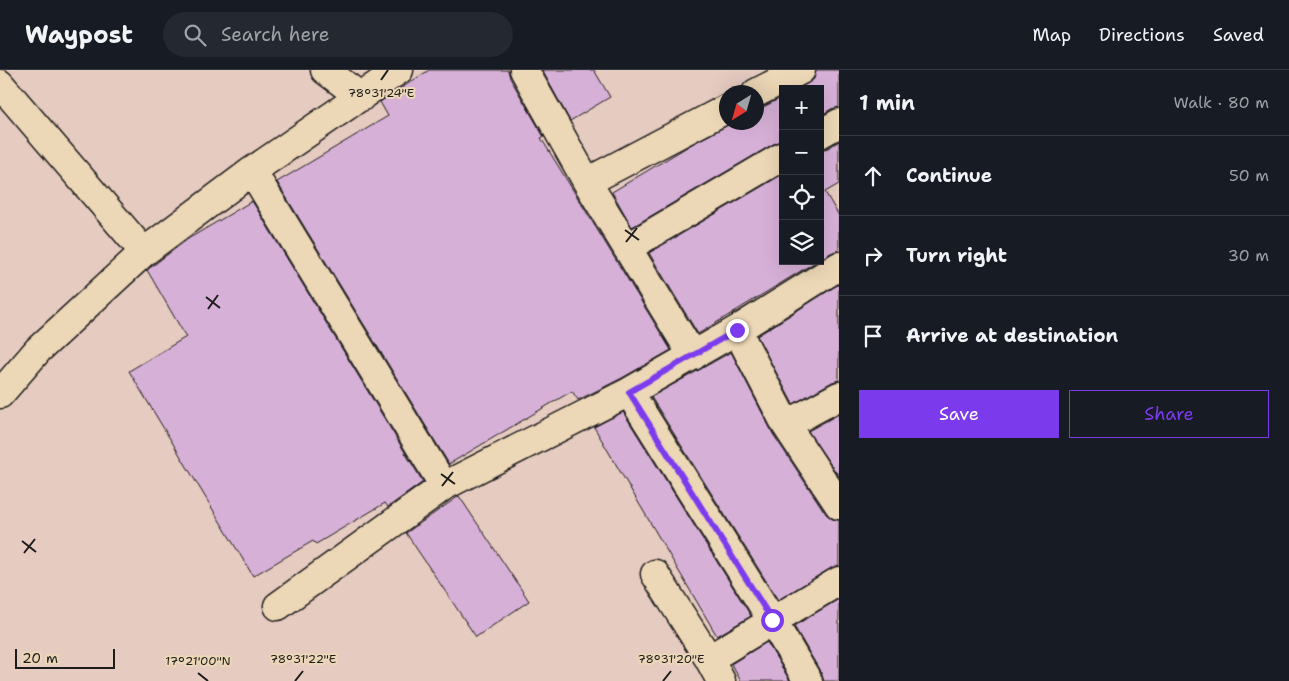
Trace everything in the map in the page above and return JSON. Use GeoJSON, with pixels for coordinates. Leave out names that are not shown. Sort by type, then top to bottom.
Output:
{"type":"FeatureCollection","features":[{"type":"Feature","properties":{"kind":"street"},"geometry":{"type":"LineString","coordinates":[[325,70],[361,97]]}},
{"type":"Feature","properties":{"kind":"street"},"geometry":{"type":"LineString","coordinates":[[0,394],[38,350],[144,252],[252,171],[399,70]]}},
{"type":"Feature","properties":{"kind":"street"},"geometry":{"type":"LineString","coordinates":[[524,70],[587,182],[692,356]]}},
{"type":"Feature","properties":{"kind":"street"},"geometry":{"type":"LineString","coordinates":[[764,89],[801,70]]}},
{"type":"Feature","properties":{"kind":"street"},"geometry":{"type":"LineString","coordinates":[[0,84],[144,252]]}},
{"type":"Feature","properties":{"kind":"street"},"geometry":{"type":"LineString","coordinates":[[587,182],[719,113]]}},
{"type":"Feature","properties":{"kind":"street"},"geometry":{"type":"LineString","coordinates":[[824,132],[839,123]]}},
{"type":"Feature","properties":{"kind":"street"},"geometry":{"type":"LineString","coordinates":[[627,248],[779,158]]}},
{"type":"Feature","properties":{"kind":"street"},"geometry":{"type":"LineString","coordinates":[[252,171],[444,486]]}},
{"type":"Feature","properties":{"kind":"street"},"geometry":{"type":"LineString","coordinates":[[278,606],[444,486],[629,392],[737,330],[839,266]]}},
{"type":"Feature","properties":{"kind":"street"},"geometry":{"type":"LineString","coordinates":[[737,330],[786,425],[839,505]]}},
{"type":"Feature","properties":{"kind":"street"},"geometry":{"type":"LineString","coordinates":[[629,392],[772,620],[808,681]]}},
{"type":"Feature","properties":{"kind":"street"},"geometry":{"type":"LineString","coordinates":[[786,425],[839,396]]}},
{"type":"Feature","properties":{"kind":"street"},"geometry":{"type":"LineString","coordinates":[[655,574],[715,670],[772,620],[839,581]]}},
{"type":"Feature","properties":{"kind":"building"},"geometry":{"type":"Polygon","coordinates":[[[429,70],[508,70],[510,78],[544,137],[541,138],[671,350],[578,400],[572,391],[449,464],[277,182],[388,116],[380,102],[429,70]]]}},
{"type":"Feature","properties":{"kind":"building"},"geometry":{"type":"Polygon","coordinates":[[[542,70],[594,70],[610,97],[570,121],[542,70]]]}},
{"type":"Feature","properties":{"kind":"building"},"geometry":{"type":"Polygon","coordinates":[[[816,70],[839,70],[839,107],[824,113],[824,85],[805,85],[814,79],[816,70]]]}},
{"type":"Feature","properties":{"kind":"building"},"geometry":{"type":"Polygon","coordinates":[[[779,99],[779,142],[632,227],[612,192],[719,130],[764,130],[764,106],[779,99]]]}},
{"type":"Feature","properties":{"kind":"building"},"geometry":{"type":"Polygon","coordinates":[[[839,141],[839,184],[825,192],[839,216],[839,250],[824,257],[824,149],[839,141]]]}},
{"type":"Feature","properties":{"kind":"building"},"geometry":{"type":"Polygon","coordinates":[[[779,176],[779,265],[810,265],[698,334],[649,253],[779,176]]]}},
{"type":"Feature","properties":{"kind":"building"},"geometry":{"type":"Polygon","coordinates":[[[252,201],[423,482],[388,507],[385,503],[316,544],[313,541],[253,576],[129,371],[186,337],[147,270],[188,239],[252,201]]]}},
{"type":"Feature","properties":{"kind":"building"},"geometry":{"type":"Polygon","coordinates":[[[839,284],[839,380],[793,404],[757,336],[839,284]]]}},
{"type":"Feature","properties":{"kind":"building"},"geometry":{"type":"Polygon","coordinates":[[[731,352],[773,434],[826,514],[832,519],[839,520],[839,565],[778,600],[651,397],[731,352]]]}},
{"type":"Feature","properties":{"kind":"building"},"geometry":{"type":"Polygon","coordinates":[[[623,412],[751,616],[717,636],[594,427],[623,412]]]}},
{"type":"Feature","properties":{"kind":"building"},"geometry":{"type":"Polygon","coordinates":[[[839,414],[839,477],[808,431],[839,414]]]}},
{"type":"Feature","properties":{"kind":"building"},"geometry":{"type":"Polygon","coordinates":[[[459,496],[529,601],[476,637],[406,533],[459,496]]]}},
{"type":"Feature","properties":{"kind":"building"},"geometry":{"type":"Polygon","coordinates":[[[839,599],[839,681],[824,681],[794,626],[839,599]]]}},
{"type":"Feature","properties":{"kind":"building"},"geometry":{"type":"Polygon","coordinates":[[[767,642],[790,681],[741,681],[731,664],[767,642]]]}},
{"type":"Feature","properties":{"kind":"route"},"geometry":{"type":"LineString","coordinates":[[737,330],[629,392],[772,620]]}}]}
